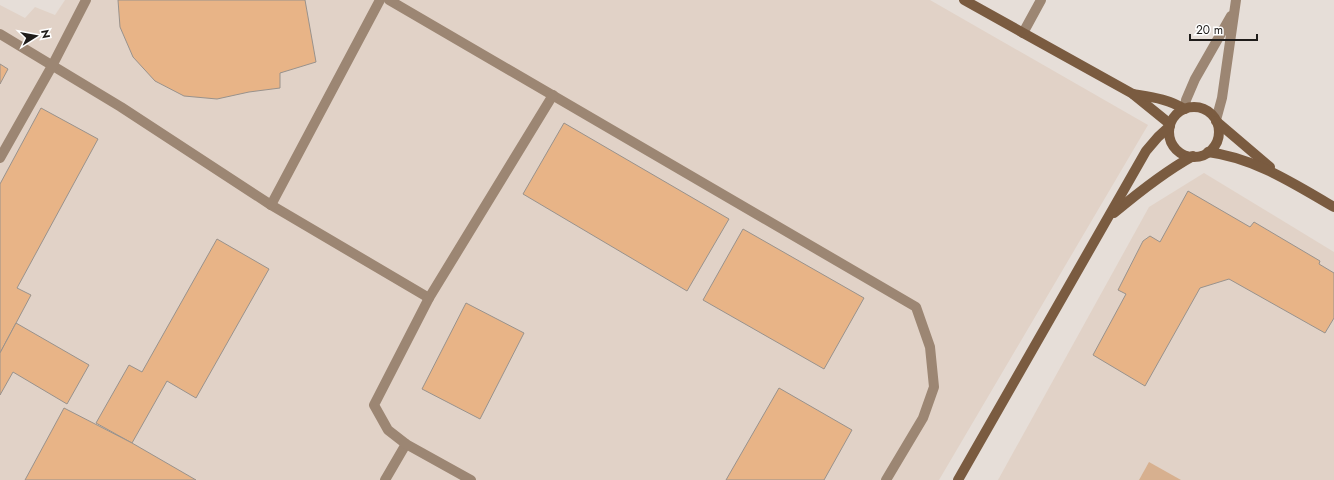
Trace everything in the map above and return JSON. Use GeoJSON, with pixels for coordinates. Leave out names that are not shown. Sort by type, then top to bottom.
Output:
{"type":"FeatureCollection","features":[{"type":"Feature","properties":{"kind":"street"},"geometry":{"type":"LineString","coordinates":[[0,158],[52,66],[86,0]]}},
{"type":"Feature","properties":{"kind":"street"},"geometry":{"type":"LineString","coordinates":[[271,205],[380,0]]}},
{"type":"Feature","properties":{"kind":"street"},"geometry":{"type":"LineString","coordinates":[[389,0],[916,307],[930,347],[934,387],[923,418],[886,480]]}},
{"type":"Feature","properties":{"kind":"street"},"geometry":{"type":"LineString","coordinates":[[964,0],[1133,94],[1170,125],[1171,140],[1174,147],[1180,152],[1193,156]]}},
{"type":"Feature","properties":{"kind":"street"},"geometry":{"type":"LineString","coordinates":[[1023,33],[1041,0]]}},
{"type":"Feature","properties":{"kind":"street"},"geometry":{"type":"LineString","coordinates":[[1108,218],[1149,184],[1180,163],[1193,156],[1204,154],[1213,147],[1218,134],[1216,121],[1222,98],[1236,0]]}},
{"type":"Feature","properties":{"kind":"street"},"geometry":{"type":"LineString","coordinates":[[1185,109],[1186,100],[1195,79],[1234,11]]}},
{"type":"Feature","properties":{"kind":"street"},"geometry":{"type":"LineString","coordinates":[[0,34],[121,107],[271,205],[429,298]]}},
{"type":"Feature","properties":{"kind":"street"},"geometry":{"type":"LineString","coordinates":[[1133,94],[1163,99],[1185,109]]}},
{"type":"Feature","properties":{"kind":"street"},"geometry":{"type":"LineString","coordinates":[[471,480],[406,444],[388,430],[374,405],[429,298],[553,96]]}},
{"type":"Feature","properties":{"kind":"street"},"geometry":{"type":"LineString","coordinates":[[958,480],[1146,151],[1170,125],[1178,113],[1192,107],[1206,110],[1216,121],[1281,176]]}},
{"type":"Feature","properties":{"kind":"street"},"geometry":{"type":"LineString","coordinates":[[1208,152],[1245,160],[1281,176],[1334,207]]}},
{"type":"Feature","properties":{"kind":"street"},"geometry":{"type":"LineString","coordinates":[[385,480],[406,444]]}},
{"type":"Feature","properties":{"kind":"shaded area"},"geometry":{"type":"Polygon","coordinates":[[[65,0],[930,0],[1148,125],[939,480],[0,480],[0,5],[25,18],[35,7],[55,15],[65,0]]]}},
{"type":"Feature","properties":{"kind":"shaded area"},"geometry":{"type":"Polygon","coordinates":[[[1204,173],[1334,252],[1334,480],[998,480],[1149,207],[1204,173]]]}},
{"type":"Feature","properties":{"kind":"shaded area"},"geometry":{"type":"Polygon","coordinates":[[[1149,462],[1181,480],[1139,480],[1149,462]]]}},
{"type":"Feature","properties":{"kind":"building"},"geometry":{"type":"Polygon","coordinates":[[[118,0],[305,0],[316,62],[280,73],[280,88],[249,92],[217,99],[184,96],[155,81],[133,57],[120,27],[118,0]]]}},
{"type":"Feature","properties":{"kind":"building"},"geometry":{"type":"Polygon","coordinates":[[[0,64],[8,69],[0,84],[0,64]]]}},
{"type":"Feature","properties":{"kind":"building"},"geometry":{"type":"Polygon","coordinates":[[[41,108],[98,139],[17,288],[31,295],[0,353],[0,184],[41,108]]]}},
{"type":"Feature","properties":{"kind":"building"},"geometry":{"type":"Polygon","coordinates":[[[564,123],[729,219],[687,291],[523,194],[564,123]]]}},
{"type":"Feature","properties":{"kind":"building"},"geometry":{"type":"Polygon","coordinates":[[[1188,191],[1250,227],[1254,222],[1320,261],[1319,264],[1334,273],[1334,318],[1325,333],[1229,279],[1200,288],[1145,386],[1093,355],[1126,294],[1118,290],[1143,241],[1150,236],[1160,242],[1188,191]]]}},
{"type":"Feature","properties":{"kind":"building"},"geometry":{"type":"Polygon","coordinates":[[[743,229],[864,298],[824,369],[703,300],[743,229]]]}},
{"type":"Feature","properties":{"kind":"building"},"geometry":{"type":"Polygon","coordinates":[[[217,239],[269,269],[196,398],[167,381],[132,443],[96,423],[129,365],[142,372],[217,239]]]}},
{"type":"Feature","properties":{"kind":"building"},"geometry":{"type":"Polygon","coordinates":[[[466,303],[524,333],[480,419],[422,389],[466,303]]]}},
{"type":"Feature","properties":{"kind":"building"},"geometry":{"type":"Polygon","coordinates":[[[16,323],[89,365],[67,404],[13,372],[0,395],[0,353],[16,323]]]}},
{"type":"Feature","properties":{"kind":"building"},"geometry":{"type":"Polygon","coordinates":[[[779,388],[852,430],[824,480],[726,480],[779,388]]]}},
{"type":"Feature","properties":{"kind":"building"},"geometry":{"type":"Polygon","coordinates":[[[64,408],[132,443],[196,480],[25,480],[64,408]]]}}]}
